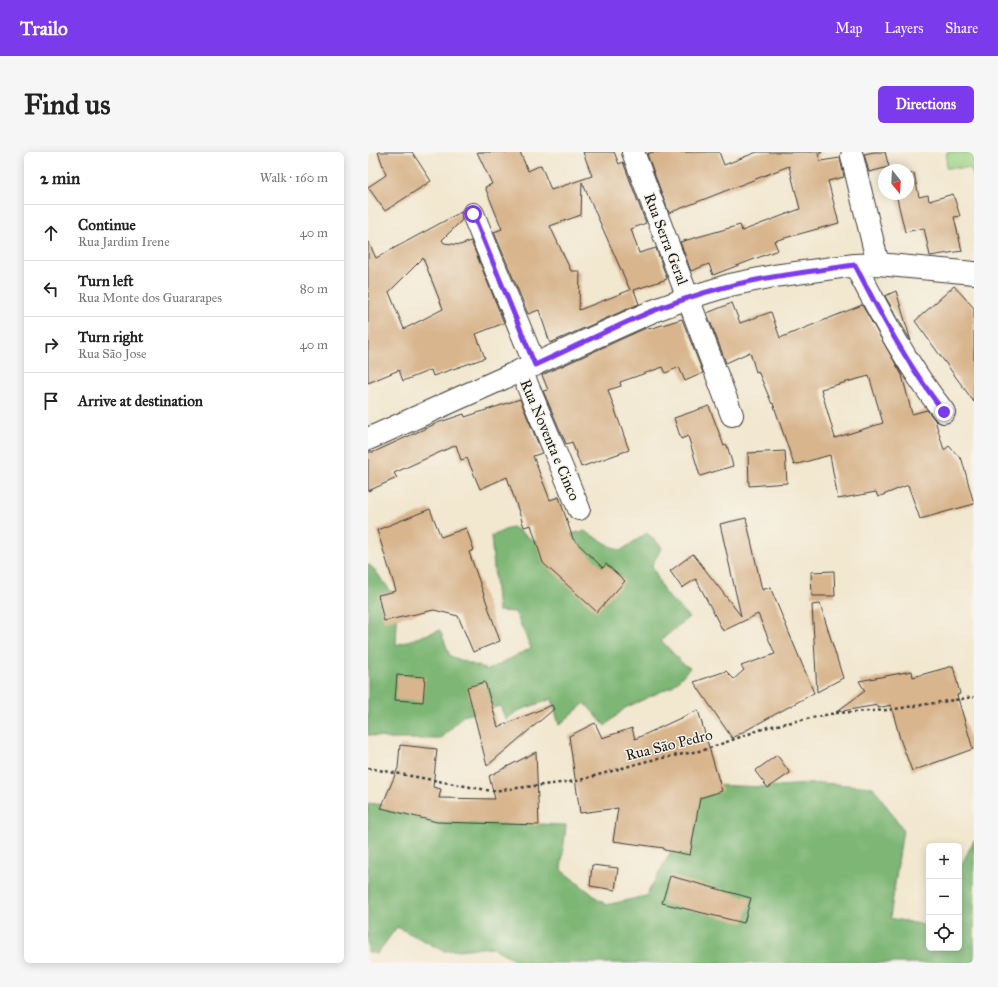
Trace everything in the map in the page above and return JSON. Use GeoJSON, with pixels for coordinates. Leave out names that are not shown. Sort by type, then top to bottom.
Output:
{"type":"FeatureCollection","features":[{"type":"Feature","properties":{"kind":"street","name":"Rua Serra Geral"},"geometry":{"type":"LineString","coordinates":[[633,152],[732,415]]}},
{"type":"Feature","properties":{"kind":"street"},"geometry":{"type":"LineString","coordinates":[[852,156],[878,264]]}},
{"type":"Feature","properties":{"kind":"street","name":"Rua Noventa e Cinco"},"geometry":{"type":"LineString","coordinates":[[473,214],[580,510]]}},
{"type":"Feature","properties":{"kind":"street"},"geometry":{"type":"LineString","coordinates":[[368,439],[653,311],[730,285],[774,276],[855,265],[878,264],[974,273]]}},
{"type":"Feature","properties":{"kind":"street"},"geometry":{"type":"LineString","coordinates":[[855,265],[899,348],[921,383],[944,412]]}},
{"type":"Feature","properties":{"kind":"path","name":"Rua São Pedro"},"geometry":{"type":"LineString","coordinates":[[368,768],[492,791],[569,782],[647,761],[704,750],[768,727],[835,713],[888,710],[974,697]]}},
{"type":"Feature","properties":{"kind":"green space"},"geometry":{"type":"Polygon","coordinates":[[[947,152],[974,152],[974,177],[970,168],[946,168],[947,152]]]}},
{"type":"Feature","properties":{"kind":"green space"},"geometry":{"type":"Polygon","coordinates":[[[512,527],[536,542],[584,531],[620,551],[647,533],[662,547],[652,565],[664,592],[689,617],[661,640],[682,663],[690,668],[673,686],[625,708],[605,726],[585,703],[559,725],[552,699],[517,711],[506,720],[500,706],[463,716],[441,739],[391,739],[368,735],[368,564],[374,569],[398,601],[396,645],[440,630],[450,656],[488,670],[531,648],[515,612],[498,611],[491,536],[512,527]]]}},
{"type":"Feature","properties":{"kind":"green space"},"geometry":{"type":"Polygon","coordinates":[[[823,783],[873,787],[903,829],[890,918],[926,925],[926,951],[962,951],[962,864],[974,840],[974,963],[521,963],[492,947],[444,951],[397,927],[377,954],[368,952],[368,803],[537,824],[566,825],[561,870],[606,905],[646,896],[675,844],[683,784],[765,787],[823,783]]]}},
{"type":"Feature","properties":{"kind":"building"},"geometry":{"type":"Polygon","coordinates":[[[378,152],[412,152],[431,181],[385,211],[368,187],[386,175],[378,152]]]}},
{"type":"Feature","properties":{"kind":"building"},"geometry":{"type":"Polygon","coordinates":[[[477,152],[520,152],[528,171],[541,165],[551,190],[592,176],[583,152],[614,152],[619,164],[623,162],[646,223],[631,229],[639,253],[656,248],[667,279],[634,290],[639,304],[550,343],[539,310],[528,314],[494,232],[502,229],[485,187],[492,184],[477,152]],[[582,182],[581,215],[550,226],[571,271],[580,271],[579,310],[630,290],[582,182]]]}},
{"type":"Feature","properties":{"kind":"building"},"geometry":{"type":"Polygon","coordinates":[[[653,152],[719,152],[724,165],[757,152],[822,152],[818,155],[821,161],[840,158],[844,177],[828,181],[839,223],[774,241],[778,250],[713,275],[709,264],[691,271],[680,242],[740,225],[742,231],[800,209],[789,166],[669,213],[647,154],[653,152]]]}},
{"type":"Feature","properties":{"kind":"building"},"geometry":{"type":"Polygon","coordinates":[[[885,152],[888,164],[878,164],[878,170],[869,172],[864,154],[885,152]]]}},
{"type":"Feature","properties":{"kind":"building"},"geometry":{"type":"Polygon","coordinates":[[[914,173],[919,197],[928,195],[929,201],[953,194],[960,216],[954,217],[962,251],[930,256],[924,228],[905,232],[897,200],[914,200],[914,173]]]}},
{"type":"Feature","properties":{"kind":"building"},"geometry":{"type":"Polygon","coordinates":[[[461,212],[462,220],[442,240],[444,243],[460,245],[471,241],[504,323],[476,334],[485,358],[433,376],[431,370],[403,381],[399,370],[368,383],[368,241],[376,258],[461,212]],[[423,258],[389,292],[404,329],[443,309],[423,258]]]}},
{"type":"Feature","properties":{"kind":"building"},"geometry":{"type":"Polygon","coordinates":[[[954,286],[974,308],[974,402],[915,321],[954,286]]]}},
{"type":"Feature","properties":{"kind":"building"},"geometry":{"type":"Polygon","coordinates":[[[896,291],[911,341],[885,296],[896,291]]]}},
{"type":"Feature","properties":{"kind":"building"},"geometry":{"type":"Polygon","coordinates":[[[732,303],[740,323],[771,312],[780,338],[862,305],[902,375],[912,414],[927,410],[935,420],[944,450],[949,446],[962,460],[974,504],[920,519],[908,485],[878,497],[876,492],[838,499],[830,455],[794,465],[773,403],[772,404],[758,371],[756,372],[750,352],[726,363],[707,313],[732,303]],[[869,376],[821,389],[835,438],[883,423],[869,376]]]}},
{"type":"Feature","properties":{"kind":"building"},"geometry":{"type":"Polygon","coordinates":[[[682,319],[703,373],[685,381],[679,367],[666,373],[663,367],[620,382],[621,386],[608,390],[629,450],[581,467],[572,442],[566,444],[543,391],[548,390],[542,375],[648,327],[649,329],[682,319]]]}},
{"type":"Feature","properties":{"kind":"building"},"geometry":{"type":"Polygon","coordinates":[[[520,399],[542,453],[533,456],[550,500],[559,497],[573,539],[603,568],[606,564],[625,581],[597,612],[543,563],[531,525],[524,527],[507,477],[480,489],[467,458],[461,460],[456,445],[394,473],[397,478],[368,491],[368,452],[374,452],[437,423],[464,414],[465,417],[520,399]]]}},
{"type":"Feature","properties":{"kind":"building"},"geometry":{"type":"Polygon","coordinates":[[[709,406],[724,446],[727,445],[733,466],[700,476],[688,436],[681,439],[674,418],[709,406]]]}},
{"type":"Feature","properties":{"kind":"building"},"geometry":{"type":"Polygon","coordinates":[[[785,451],[787,483],[749,486],[748,453],[785,451]]]}},
{"type":"Feature","properties":{"kind":"building"},"geometry":{"type":"Polygon","coordinates":[[[430,509],[441,537],[466,528],[474,550],[469,552],[500,641],[473,652],[458,616],[434,610],[384,621],[378,595],[396,591],[377,530],[430,509]]]}},
{"type":"Feature","properties":{"kind":"building"},"geometry":{"type":"Polygon","coordinates":[[[746,518],[762,590],[770,587],[814,693],[732,738],[694,682],[726,671],[734,679],[744,670],[741,666],[775,654],[758,614],[723,631],[696,579],[682,588],[670,571],[693,554],[741,616],[720,524],[746,518]]]}},
{"type":"Feature","properties":{"kind":"building"},"geometry":{"type":"Polygon","coordinates":[[[834,571],[835,596],[812,596],[811,572],[834,571]]]}},
{"type":"Feature","properties":{"kind":"building"},"geometry":{"type":"Polygon","coordinates":[[[820,604],[843,678],[817,692],[812,605],[820,604]]]}},
{"type":"Feature","properties":{"kind":"building"},"geometry":{"type":"Polygon","coordinates":[[[953,666],[960,694],[957,695],[973,749],[912,771],[900,739],[891,705],[878,708],[878,705],[836,712],[865,691],[859,681],[912,671],[913,677],[953,666]]]}},
{"type":"Feature","properties":{"kind":"building"},"geometry":{"type":"Polygon","coordinates":[[[397,675],[425,677],[423,702],[395,700],[397,675]]]}},
{"type":"Feature","properties":{"kind":"building"},"geometry":{"type":"Polygon","coordinates":[[[485,682],[498,727],[552,705],[554,709],[487,766],[467,687],[485,682]]]}},
{"type":"Feature","properties":{"kind":"building"},"geometry":{"type":"Polygon","coordinates":[[[698,710],[722,791],[700,798],[690,855],[664,850],[664,848],[613,841],[618,808],[580,813],[569,736],[595,723],[602,738],[632,728],[635,739],[698,710]]]}},
{"type":"Feature","properties":{"kind":"building"},"geometry":{"type":"Polygon","coordinates":[[[400,745],[437,749],[433,787],[441,789],[439,798],[495,799],[489,776],[536,752],[539,825],[437,822],[381,808],[398,768],[400,745]]]}},
{"type":"Feature","properties":{"kind":"building"},"geometry":{"type":"Polygon","coordinates":[[[777,755],[790,773],[768,788],[755,771],[777,755]]]}},
{"type":"Feature","properties":{"kind":"building"},"geometry":{"type":"Polygon","coordinates":[[[592,865],[618,868],[615,890],[590,886],[592,865]]]}},
{"type":"Feature","properties":{"kind":"building"},"geometry":{"type":"Polygon","coordinates":[[[670,876],[751,898],[744,923],[662,903],[670,876]]]}},
{"type":"Feature","properties":{"kind":"route"},"geometry":{"type":"LineString","coordinates":[[473,214],[535,365],[653,311],[688,298],[730,285],[774,276],[855,265],[899,348],[921,383],[944,412]]}}]}
